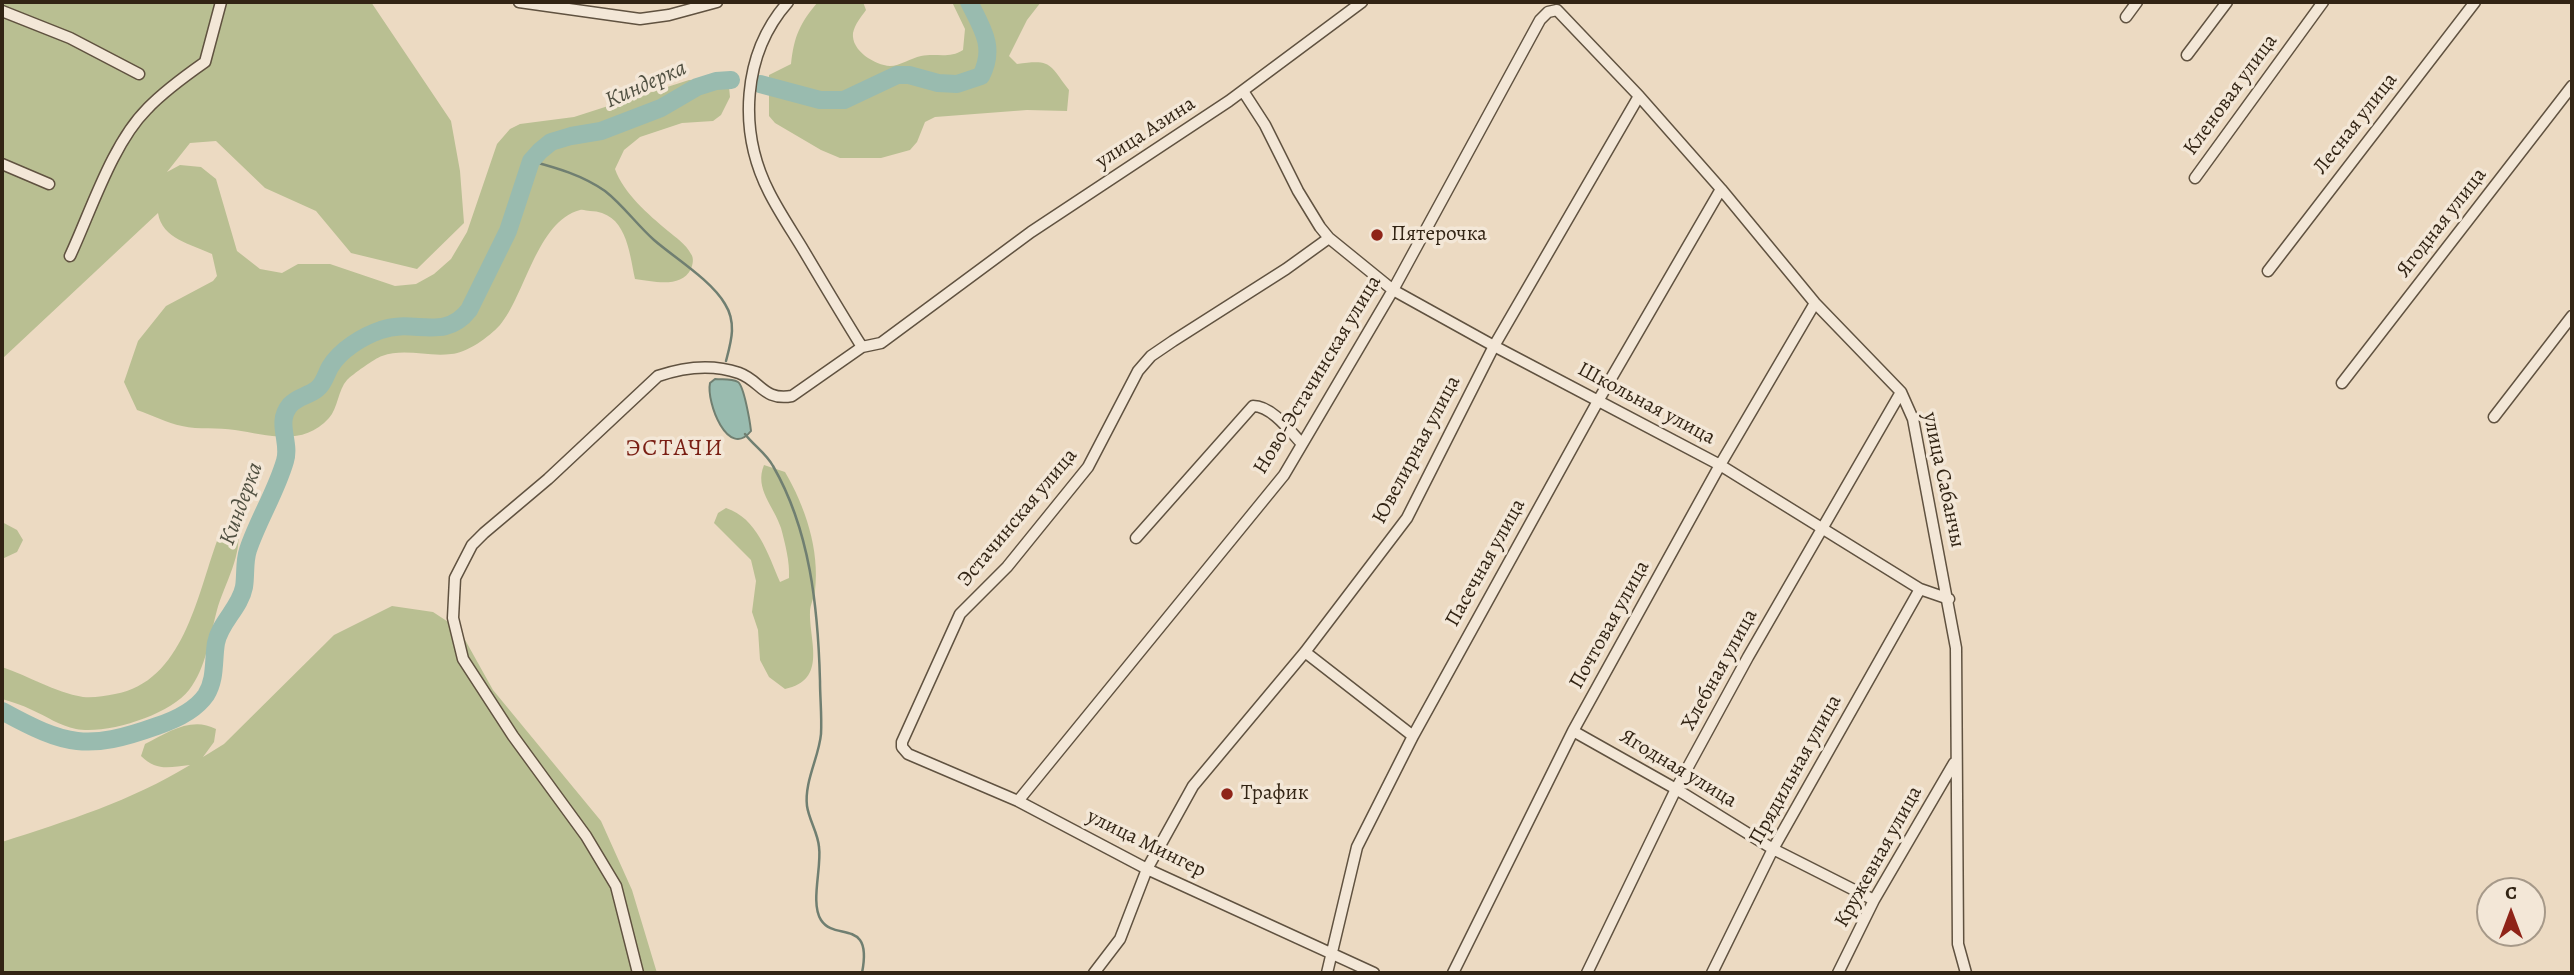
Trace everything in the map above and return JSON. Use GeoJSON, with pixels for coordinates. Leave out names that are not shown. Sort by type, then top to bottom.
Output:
{"type":"FeatureCollection","features":[{"type":"Feature","properties":{"kind":"street"},"geometry":{"type":"LineString","coordinates":[[70,256],[126,136],[145,110],[180,79],[205,62],[221,2]]}},
{"type":"Feature","properties":{"kind":"street"},"geometry":{"type":"LineString","coordinates":[[519,2],[640,19],[669,15],[717,2]]}},
{"type":"Feature","properties":{"kind":"street"},"geometry":{"type":"LineString","coordinates":[[788,2],[767,32],[751,78],[749,127],[752,149],[768,191],[862,347]]}},
{"type":"Feature","properties":{"kind":"street","name":"улица Азина"},"geometry":{"type":"LineString","coordinates":[[638,973],[616,887],[586,836],[513,736],[463,659],[453,618],[455,578],[472,545],[548,479],[658,376],[679,368],[701,367],[740,374],[779,398],[792,396],[862,347],[881,342],[1031,232],[1243,91],[1362,2]]}},
{"type":"Feature","properties":{"kind":"street"},"geometry":{"type":"LineString","coordinates":[[2126,17],[2137,2]]}},
{"type":"Feature","properties":{"kind":"street"},"geometry":{"type":"LineString","coordinates":[[2187,55],[2227,2]]}},
{"type":"Feature","properties":{"kind":"street","name":"Кленовая улица"},"geometry":{"type":"LineString","coordinates":[[2195,177],[2323,2]]}},
{"type":"Feature","properties":{"kind":"street","name":"Лесная улица"},"geometry":{"type":"LineString","coordinates":[[2267,271],[2475,2]]}},
{"type":"Feature","properties":{"kind":"street","name":"улица Сабанчы"},"geometry":{"type":"LineString","coordinates":[[1560,6],[1721,189],[1815,303],[1901,392],[1913,419],[1949,599],[1956,648],[1958,944],[1966,973]]}},
{"type":"Feature","properties":{"kind":"street","name":"Ново-Эстачинская улица"},"geometry":{"type":"LineString","coordinates":[[1018,801],[1284,475],[1392,290],[1541,20],[1548,12],[1560,6]]}},
{"type":"Feature","properties":{"kind":"street"},"geometry":{"type":"LineString","coordinates":[[2,10],[70,38],[139,74]]}},
{"type":"Feature","properties":{"kind":"street","name":"Ягодная улица"},"geometry":{"type":"LineString","coordinates":[[2342,383],[2572,86]]}},
{"type":"Feature","properties":{"kind":"street","name":"Школьная улица"},"geometry":{"type":"LineString","coordinates":[[1243,91],[1265,125],[1298,191],[1329,238],[1392,290],[1720,465],[1822,531],[1920,589],[1949,599]]}},
{"type":"Feature","properties":{"kind":"street","name":"Ювелирная улица"},"geometry":{"type":"LineString","coordinates":[[1094,973],[1120,939],[1147,869],[1193,786],[1305,652],[1407,518],[1494,346],[1639,96]]}},
{"type":"Feature","properties":{"kind":"street"},"geometry":{"type":"LineString","coordinates":[[2,164],[50,184]]}},
{"type":"Feature","properties":{"kind":"street","name":"Пасечная улица"},"geometry":{"type":"LineString","coordinates":[[1327,973],[1357,846],[1413,736],[1598,401],[1721,189]]}},
{"type":"Feature","properties":{"kind":"street","name":"Эстачинская улица"},"geometry":{"type":"LineString","coordinates":[[902,747],[903,737],[960,614],[1007,567],[1088,467],[1138,371],[1151,356],[1329,238]]}},
{"type":"Feature","properties":{"kind":"street","name":"Почтовая улица"},"geometry":{"type":"LineString","coordinates":[[1454,973],[1573,731],[1720,465],[1815,303]]}},
{"type":"Feature","properties":{"kind":"street"},"geometry":{"type":"LineString","coordinates":[[2494,417],[2572,316]]}},
{"type":"Feature","properties":{"kind":"street","name":"Хлебная улица"},"geometry":{"type":"LineString","coordinates":[[1587,973],[1676,789],[1748,657],[1901,392]]}},
{"type":"Feature","properties":{"kind":"street"},"geometry":{"type":"LineString","coordinates":[[1136,538],[1253,405],[1259,405],[1268,411],[1302,444]]}},
{"type":"Feature","properties":{"kind":"street","name":"Прядильная улица"},"geometry":{"type":"LineString","coordinates":[[1712,973],[1773,849],[1920,589]]}},
{"type":"Feature","properties":{"kind":"street"},"geometry":{"type":"LineString","coordinates":[[1305,652],[1413,736]]}},
{"type":"Feature","properties":{"kind":"street","name":"Ягодная улица"},"geometry":{"type":"LineString","coordinates":[[1573,731],[1676,789],[1773,849],[1874,900]]}},
{"type":"Feature","properties":{"kind":"street","name":"улица Мингер"},"geometry":{"type":"LineString","coordinates":[[902,747],[908,754],[1018,801],[1147,869],[1374,973]]}},
{"type":"Feature","properties":{"kind":"street","name":"Кружевная улица"},"geometry":{"type":"LineString","coordinates":[[1838,973],[1874,900],[1955,761]]}},
{"type":"Feature","properties":{"kind":"green space"},"geometry":{"type":"Polygon","coordinates":[[[2,2],[371,2],[451,121],[460,171],[464,223],[417,269],[351,253],[316,211],[265,188],[216,141],[190,143],[167,172],[180,165],[201,167],[216,179],[237,251],[260,269],[282,273],[298,264],[330,264],[395,286],[416,284],[434,274],[451,259],[467,232],[497,144],[510,129],[520,124],[574,117],[689,80],[724,85],[729,87],[730,97],[721,115],[713,121],[682,123],[640,137],[624,150],[615,169],[624,187],[637,203],[689,250],[693,259],[691,269],[681,279],[674,281],[635,279],[628,245],[618,225],[602,213],[580,210],[565,217],[553,229],[542,244],[509,312],[500,325],[471,348],[442,355],[399,353],[379,357],[347,380],[332,414],[319,427],[308,433],[285,437],[229,429],[195,428],[165,421],[137,410],[124,382],[138,341],[166,306],[213,281],[217,276],[212,254],[171,235],[165,229],[158,213],[2,359],[2,2]]]}},
{"type":"Feature","properties":{"kind":"green space"},"geometry":{"type":"Polygon","coordinates":[[[818,2],[863,2],[866,10],[853,33],[853,40],[865,56],[890,66],[921,56],[948,55],[963,50],[965,29],[952,2],[1041,2],[1027,20],[1009,56],[1017,64],[1037,62],[1049,65],[1069,90],[1067,111],[1027,110],[935,117],[925,122],[917,142],[910,150],[881,158],[840,158],[821,150],[775,123],[769,116],[769,75],[791,64],[799,30],[818,2]]]}},
{"type":"Feature","properties":{"kind":"green space"},"geometry":{"type":"Polygon","coordinates":[[[764,465],[785,472],[792,485],[805,514],[815,560],[815,591],[810,612],[812,668],[807,677],[798,684],[785,689],[769,677],[760,660],[758,630],[752,612],[756,581],[751,560],[714,523],[718,513],[726,508],[737,513],[754,528],[780,582],[789,578],[781,528],[761,482],[764,465]]]}},
{"type":"Feature","properties":{"kind":"green space"},"geometry":{"type":"Polygon","coordinates":[[[2,522],[17,530],[23,540],[17,552],[2,559],[2,522]]]}},
{"type":"Feature","properties":{"kind":"green space"},"geometry":{"type":"Polygon","coordinates":[[[237,528],[236,558],[217,610],[203,662],[195,681],[180,699],[137,721],[89,730],[64,726],[2,699],[2,667],[72,695],[87,697],[115,694],[138,686],[157,673],[184,634],[217,541],[225,532],[237,528]]]}},
{"type":"Feature","properties":{"kind":"green space"},"geometry":{"type":"Polygon","coordinates":[[[392,606],[433,612],[459,629],[493,690],[601,821],[632,890],[657,973],[2,973],[2,842],[122,800],[190,765],[158,766],[141,756],[145,744],[180,727],[198,724],[216,729],[214,742],[203,757],[224,744],[334,635],[392,606]]]}},
{"type":"Feature","properties":{"kind":"water"},"geometry":{"type":"Polygon","coordinates":[[[715,379],[732,380],[740,385],[751,431],[742,438],[727,434],[720,425],[711,403],[710,383],[715,379]]]}},
{"type":"Feature","properties":{"kind":"waterway","name":"Киндерка"},"geometry":{"type":"LineString","coordinates":[[760,84],[820,100],[844,100],[897,75],[957,84],[981,76],[987,56],[986,38],[969,2]]}},
{"type":"Feature","properties":{"kind":"waterway","name":"Киндерка"},"geometry":{"type":"LineString","coordinates":[[2,711],[61,738],[94,741],[112,739],[157,726],[178,718],[196,706],[209,689],[218,635],[242,595],[248,550],[285,461],[283,426],[290,405],[319,387],[340,355],[367,336],[393,327],[428,328],[449,325],[469,310],[508,231],[531,161],[551,142],[601,131],[661,108],[697,87],[731,80]]}},
{"type":"Feature","properties":{"kind":"waterway"},"geometry":{"type":"LineString","coordinates":[[531,161],[578,176],[605,191],[654,240],[719,295],[731,318],[732,332],[726,361]]}},
{"type":"Feature","properties":{"kind":"waterway"},"geometry":{"type":"LineString","coordinates":[[745,434],[770,461],[786,491],[796,516],[810,570],[817,625],[821,721],[820,743],[807,797],[808,811],[819,847],[816,904],[821,920],[827,926],[858,937],[864,956],[862,973]]}},
{"type":"Feature","properties":{"kind":"place","name":"Пятерочка"},"geometry":{"type":"Point","coordinates":[1377,235]}},
{"type":"Feature","properties":{"kind":"place","name":"Трафик"},"geometry":{"type":"Point","coordinates":[1227,794]}},
{"type":"Feature","properties":{"kind":"district","name":"ЭСТАЧИ"},"geometry":{"type":"Point","coordinates":[675,449]}}]}
